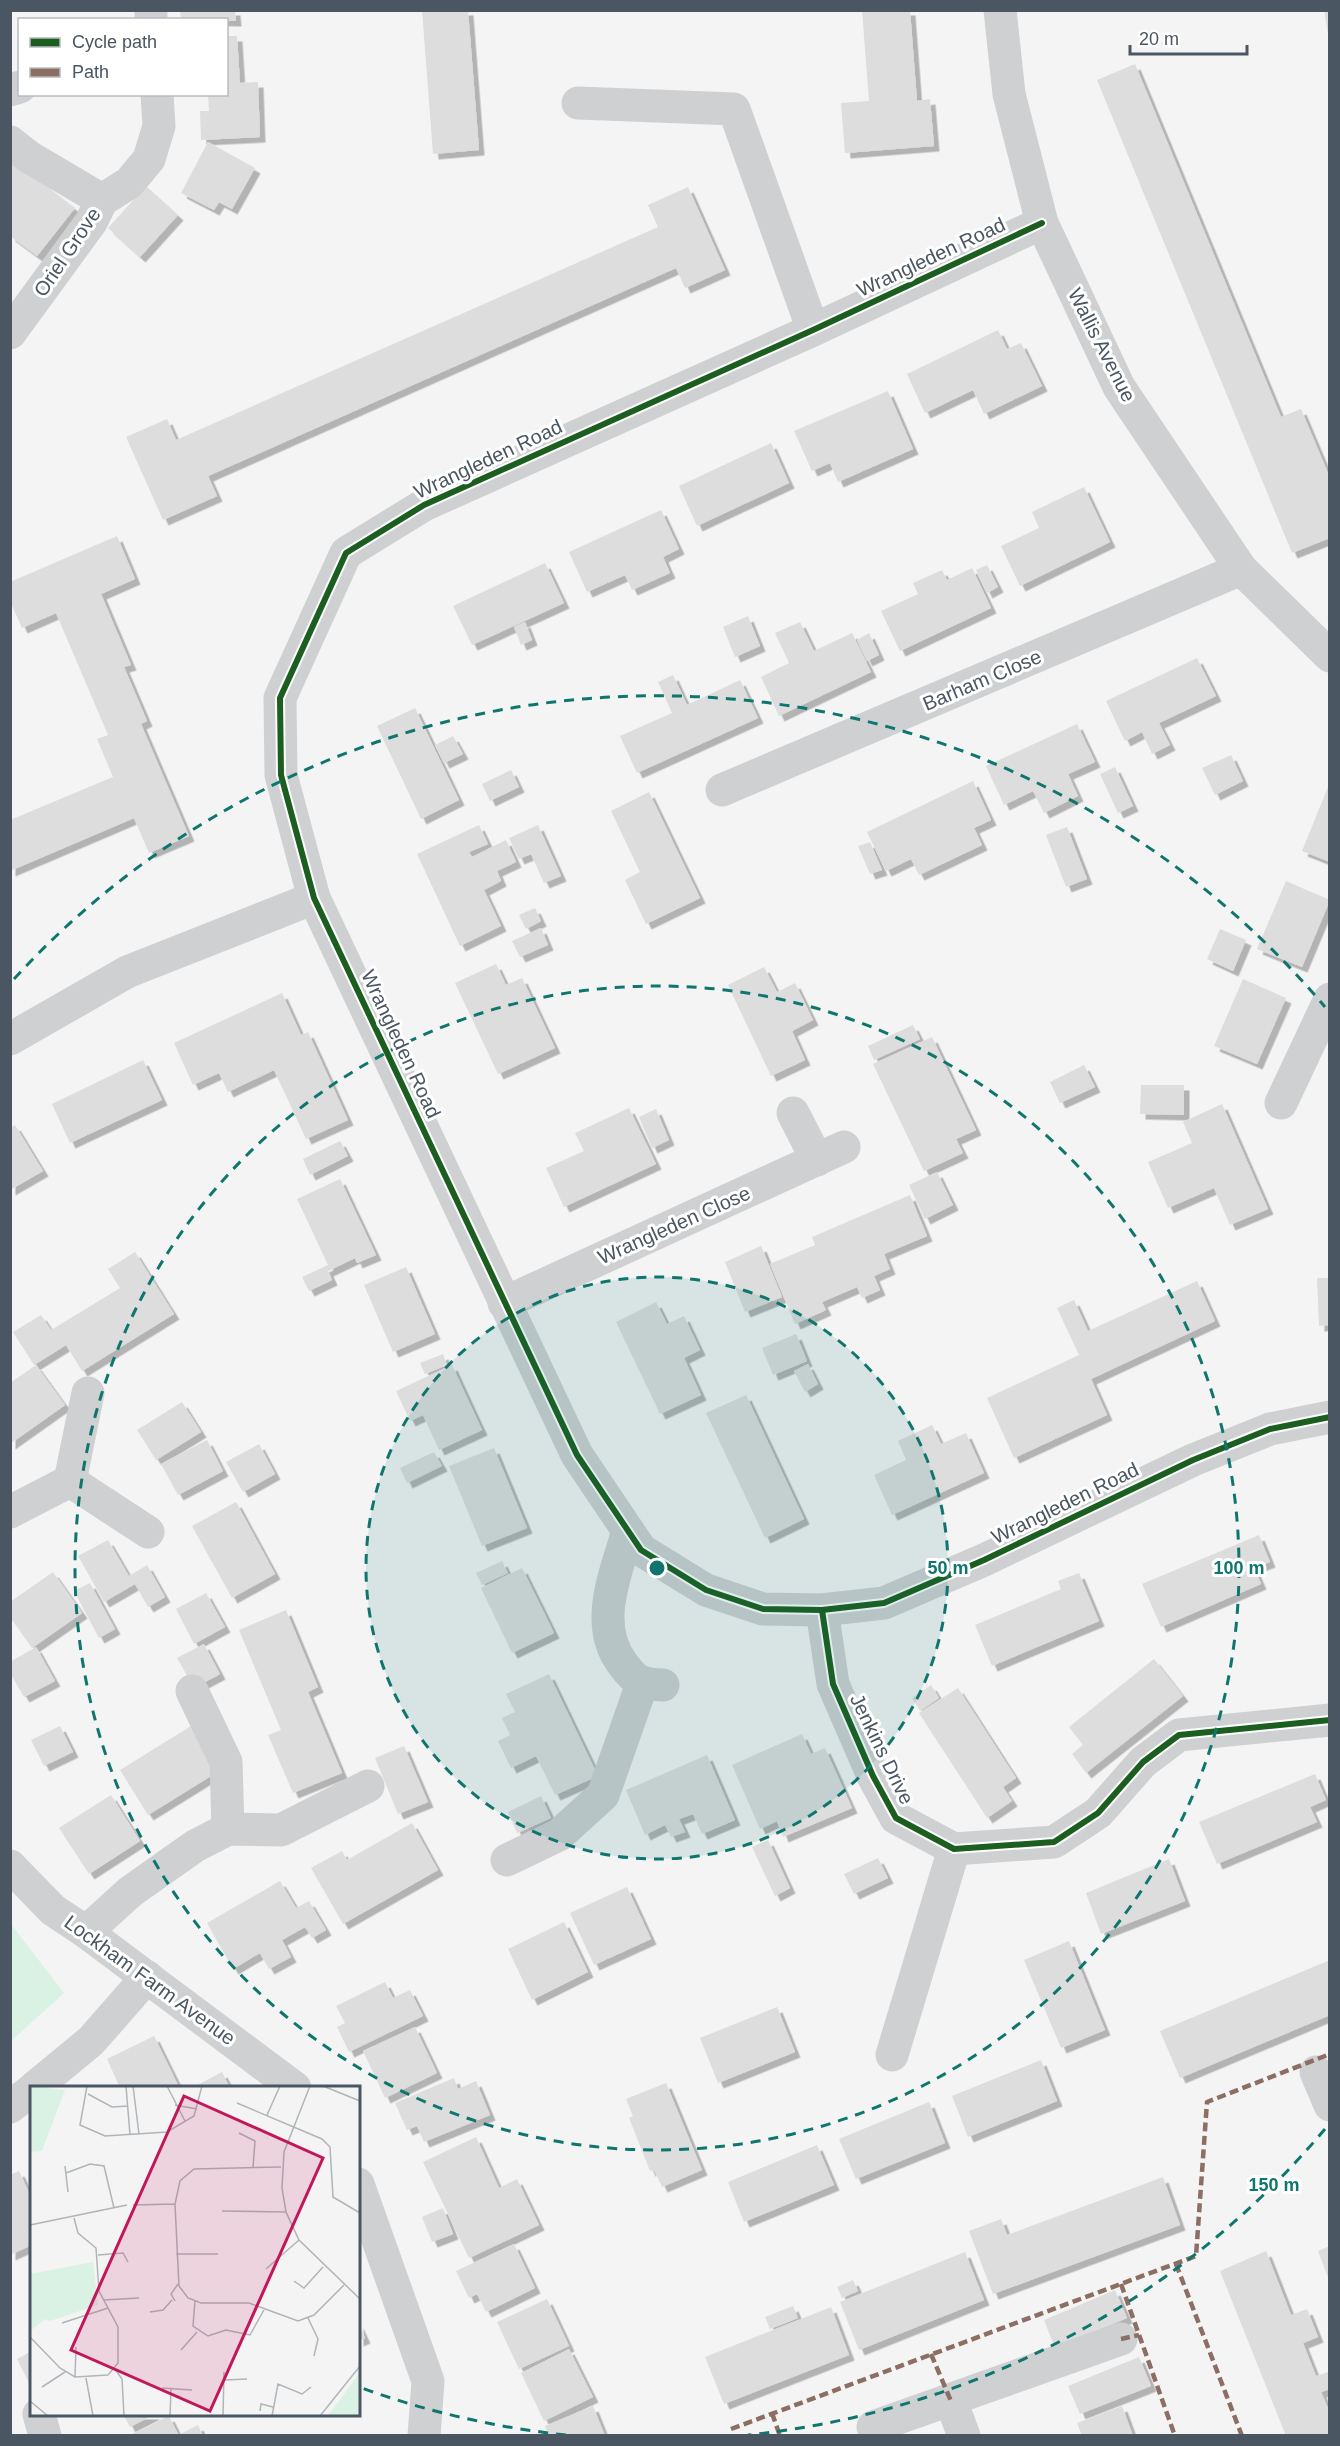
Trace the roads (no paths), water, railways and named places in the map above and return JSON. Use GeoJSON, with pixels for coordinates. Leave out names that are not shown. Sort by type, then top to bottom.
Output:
{"type":"FeatureCollection","features":[{"type":"Feature","properties":{"kind":"street","name":"Wallis Avenue"},"geometry":{"type":"LineString","coordinates":[[1000,10],[1010,94],[1042,223],[1119,387],[1241,569],[1329,656]]}},
{"type":"Feature","properties":{"kind":"street"},"geometry":{"type":"LineString","coordinates":[[10,142],[29,157],[102,200],[129,183],[149,159],[159,126],[157,96]]}},
{"type":"Feature","properties":{"kind":"street"},"geometry":{"type":"LineString","coordinates":[[578,103],[734,109],[813,330]]}},
{"type":"Feature","properties":{"kind":"street","name":"Oriel Grove"},"geometry":{"type":"LineString","coordinates":[[10,333],[91,222],[102,200]]}},
{"type":"Feature","properties":{"kind":"street","name":"Wrangleden Road"},"geometry":{"type":"LineString","coordinates":[[1042,223],[813,330],[423,505],[346,553],[280,698],[281,775],[314,898],[577,1455],[641,1550],[706,1590],[763,1609],[822,1610],[884,1603],[984,1560],[1193,1460],[1270,1429],[1329,1418]]}},
{"type":"Feature","properties":{"kind":"street","name":"Barham Close"},"geometry":{"type":"LineString","coordinates":[[722,790],[1241,569]]}},
{"type":"Feature","properties":{"kind":"street"},"geometry":{"type":"LineString","coordinates":[[10,1039],[127,972],[314,898]]}},
{"type":"Feature","properties":{"kind":"street"},"geometry":{"type":"LineString","coordinates":[[1281,1103],[1329,999]]}},
{"type":"Feature","properties":{"kind":"street","name":"Wrangleden Close"},"geometry":{"type":"LineString","coordinates":[[504,1302],[831,1154],[793,1113]]}},
{"type":"Feature","properties":{"kind":"street"},"geometry":{"type":"LineString","coordinates":[[70,1482],[88,1393]]}},
{"type":"Feature","properties":{"kind":"street"},"geometry":{"type":"LineString","coordinates":[[10,1512],[70,1482]]}},
{"type":"Feature","properties":{"kind":"street"},"geometry":{"type":"LineString","coordinates":[[70,1482],[148,1532]]}},
{"type":"Feature","properties":{"kind":"street"},"geometry":{"type":"LineString","coordinates":[[507,1860],[559,1835],[603,1795],[652,1685],[630,1675],[609,1640],[608,1611],[628,1531]]}},
{"type":"Feature","properties":{"kind":"street","name":"Jenkins Drive"},"geometry":{"type":"LineString","coordinates":[[822,1610],[833,1684],[882,1793],[896,1818],[954,1849]]}},
{"type":"Feature","properties":{"kind":"street"},"geometry":{"type":"LineString","coordinates":[[192,1691],[226,1762],[228,1829]]}},
{"type":"Feature","properties":{"kind":"street"},"geometry":{"type":"LineString","coordinates":[[892,2055],[954,1849],[1054,1842],[1098,1814],[1143,1762],[1179,1736],[1329,1720]]}},
{"type":"Feature","properties":{"kind":"street"},"geometry":{"type":"LineString","coordinates":[[86,1932],[130,1892],[195,1846],[228,1829],[281,1830],[368,1786]]}},
{"type":"Feature","properties":{"kind":"street","name":"Lockham Farm Avenue"},"geometry":{"type":"LineString","coordinates":[[10,1866],[53,1911],[86,1932],[292,2086]]}},
{"type":"Feature","properties":{"kind":"street"},"geometry":{"type":"LineString","coordinates":[[37,2086],[92,2041],[147,1977]]}},
{"type":"Feature","properties":{"kind":"street"},"geometry":{"type":"LineString","coordinates":[[1316,2072],[1329,2105]]}},
{"type":"Feature","properties":{"kind":"street"},"geometry":{"type":"LineString","coordinates":[[10,2107],[30,2091]]}},
{"type":"Feature","properties":{"kind":"street"},"geometry":{"type":"LineString","coordinates":[[360,2190],[428,2381],[424,2436]]}},
{"type":"Feature","properties":{"kind":"street"},"geometry":{"type":"LineString","coordinates":[[873,2427],[1121,2339]]}},
{"type":"Feature","properties":{"kind":"street"},"geometry":{"type":"LineString","coordinates":[[951,2401],[964,2436]]}},
{"type":"Feature","properties":{"kind":"street"},"geometry":{"type":"LineString","coordinates":[[39,2416],[45,2436]]}}]}
